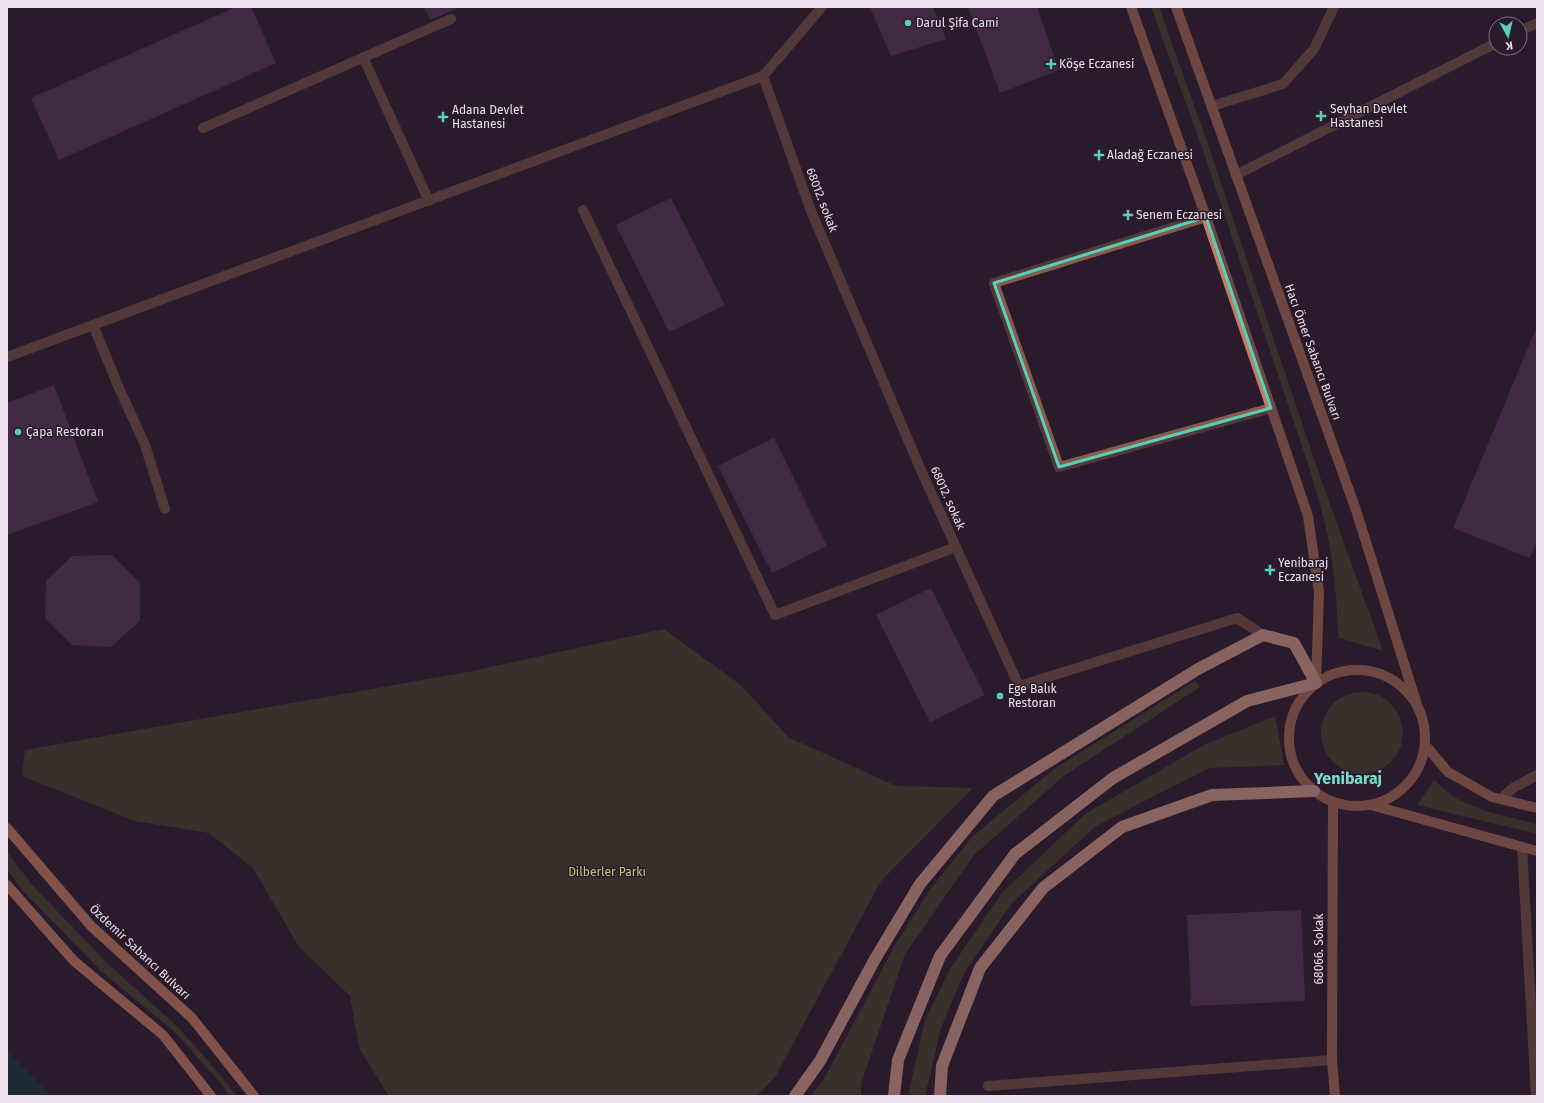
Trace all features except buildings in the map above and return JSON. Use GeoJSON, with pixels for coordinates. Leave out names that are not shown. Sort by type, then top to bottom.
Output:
{"type":"FeatureCollection","features":[{"type":"Feature","properties":{"kind":"highway"},"geometry":{"type":"LineString","coordinates":[[795,1096],[820,1061],[875,959],[920,884],[994,796],[1198,669],[1264,635],[1294,643],[1316,682],[1247,701],[1113,778],[1015,854],[940,956],[898,1060],[894,1096]]}},
{"type":"Feature","properties":{"kind":"highway"},"geometry":{"type":"LineString","coordinates":[[940,1096],[942,1066],[980,968],[1043,888],[1122,827],[1212,795],[1314,791]]}},
{"type":"Feature","properties":{"kind":"main road"},"geometry":{"type":"LineString","coordinates":[[1131,7],[1206,217],[1308,516],[1319,592],[1316,682]]}},
{"type":"Feature","properties":{"kind":"main road","name":"Hacı Ömer Sabancı Bulvarı"},"geometry":{"type":"LineString","coordinates":[[1176,7],[1356,510],[1418,708]]}},
{"type":"Feature","properties":{"kind":"main road"},"geometry":{"type":"LineString","coordinates":[[1358,669],[1381,673],[1400,685],[1416,702],[1418,708],[1424,723],[1426,746],[1419,768],[1406,787],[1387,800],[1365,806],[1333,803],[1321,797],[1304,783],[1292,764],[1288,742],[1290,719],[1300,699],[1316,682],[1336,673],[1358,669]]}},
{"type":"Feature","properties":{"kind":"main road"},"geometry":{"type":"LineString","coordinates":[[1426,746],[1448,772],[1492,797],[1537,808]]}},
{"type":"Feature","properties":{"kind":"main road","name":"68066. Sokak"},"geometry":{"type":"LineString","coordinates":[[1333,803],[1332,1060],[1335,1096]]}},
{"type":"Feature","properties":{"kind":"main road"},"geometry":{"type":"LineString","coordinates":[[1371,805],[1537,851]]}},
{"type":"Feature","properties":{"kind":"main road","name":"Özdemir Sabancı Bulvarı"},"geometry":{"type":"LineString","coordinates":[[7,828],[91,926],[192,1018],[254,1096]]}},
{"type":"Feature","properties":{"kind":"main road"},"geometry":{"type":"LineString","coordinates":[[7,885],[74,961],[163,1035],[211,1096]]}},
{"type":"Feature","properties":{"kind":"street"},"geometry":{"type":"LineString","coordinates":[[7,357],[763,76],[822,7]]}},
{"type":"Feature","properties":{"kind":"street"},"geometry":{"type":"LineString","coordinates":[[1212,106],[1283,84],[1314,49],[1334,7]]}},
{"type":"Feature","properties":{"kind":"street"},"geometry":{"type":"LineString","coordinates":[[203,128],[451,19]]}},
{"type":"Feature","properties":{"kind":"street"},"geometry":{"type":"LineString","coordinates":[[1236,175],[1488,48]]}},
{"type":"Feature","properties":{"kind":"street"},"geometry":{"type":"LineString","coordinates":[[363,57],[429,201]]}},
{"type":"Feature","properties":{"kind":"street","name":"68012. sokak"},"geometry":{"type":"LineString","coordinates":[[763,76],[811,211],[917,461],[1019,686],[1237,618],[1264,635]]}},
{"type":"Feature","properties":{"kind":"street"},"geometry":{"type":"LineString","coordinates":[[583,210],[775,615],[956,547]]}},
{"type":"Feature","properties":{"kind":"street"},"geometry":{"type":"LineString","coordinates":[[1206,217],[994,283],[1059,467],[1272,408]]}},
{"type":"Feature","properties":{"kind":"street"},"geometry":{"type":"LineString","coordinates":[[93,325],[145,445],[165,509]]}},
{"type":"Feature","properties":{"kind":"street"},"geometry":{"type":"LineString","coordinates":[[1501,799],[1513,788],[1537,775]]}},
{"type":"Feature","properties":{"kind":"street"},"geometry":{"type":"LineString","coordinates":[[1522,847],[1536,1096]]}},
{"type":"Feature","properties":{"kind":"street"},"geometry":{"type":"LineString","coordinates":[[988,1086],[1332,1060]]}},
{"type":"Feature","properties":{"kind":"highlighted area"},"geometry":{"type":"Polygon","coordinates":[[[1206,217],[1271,408],[1059,467],[994,283],[1206,217]]]}},
{"type":"Feature","properties":{"kind":"green space"},"geometry":{"type":"Polygon","coordinates":[[[1151,7],[1159,7],[1210,150],[1319,474],[1383,651],[1339,638],[1333,570],[1328,537],[1309,467],[1199,139],[1151,7]]]}},
{"type":"Feature","properties":{"kind":"green space","name":"Dilberler Parkı"},"geometry":{"type":"Polygon","coordinates":[[[664,629],[742,686],[788,737],[896,786],[973,788],[881,881],[775,1077],[757,1096],[389,1096],[359,1048],[350,996],[299,947],[253,868],[209,833],[135,821],[22,776],[25,750],[468,672],[664,629]]]}},
{"type":"Feature","properties":{"kind":"green space"},"geometry":{"type":"Polygon","coordinates":[[[1195,681],[1200,687],[1065,775],[974,855],[905,954],[861,1084],[861,1096],[810,1096],[824,1079],[894,947],[929,891],[972,837],[1054,769],[1195,681]]]}},
{"type":"Feature","properties":{"kind":"green space"},"geometry":{"type":"Polygon","coordinates":[[[1354,692],[1370,692],[1385,699],[1396,710],[1403,725],[1403,741],[1400,749],[1391,762],[1378,771],[1370,774],[1354,774],[1339,767],[1328,756],[1321,741],[1321,725],[1328,710],[1339,699],[1354,692]]]}},
{"type":"Feature","properties":{"kind":"green space"},"geometry":{"type":"Polygon","coordinates":[[[1275,716],[1284,765],[1209,768],[1096,826],[1012,903],[964,973],[941,1028],[925,1096],[908,1096],[925,1020],[950,969],[1001,894],[1085,814],[1204,745],[1275,716]]]}},
{"type":"Feature","properties":{"kind":"green space"},"geometry":{"type":"Polygon","coordinates":[[[1434,780],[1455,798],[1485,811],[1537,824],[1537,834],[1417,805],[1434,780]]]}},
{"type":"Feature","properties":{"kind":"green space"},"geometry":{"type":"Polygon","coordinates":[[[7,852],[33,886],[109,965],[180,1029],[226,1082],[236,1096],[229,1096],[222,1085],[175,1032],[102,972],[24,892],[7,869],[7,852]]]}},
{"type":"Feature","properties":{"kind":"shaded area"},"geometry":{"type":"Polygon","coordinates":[[[7,1051],[47,1091],[53,1096],[7,1096],[7,1051]]]}},
{"type":"Feature","properties":{"kind":"place","name":"Darul Şifa Cami"},"geometry":{"type":"Point","coordinates":[908,23]}},
{"type":"Feature","properties":{"kind":"place","name":"Köşe Eczanesi"},"geometry":{"type":"Point","coordinates":[1051,64]}},
{"type":"Feature","properties":{"kind":"place","name":"Seyhan Devlet Hastanesi"},"geometry":{"type":"Point","coordinates":[1321,116]}},
{"type":"Feature","properties":{"kind":"place","name":"Adana Devlet Hastanesi"},"geometry":{"type":"Point","coordinates":[443,117]}},
{"type":"Feature","properties":{"kind":"place","name":"Aladağ Eczanesi"},"geometry":{"type":"Point","coordinates":[1099,155]}},
{"type":"Feature","properties":{"kind":"place","name":"Senem Eczanesi"},"geometry":{"type":"Point","coordinates":[1128,215]}},
{"type":"Feature","properties":{"kind":"place","name":"Çapa Restoran"},"geometry":{"type":"Point","coordinates":[18,432]}},
{"type":"Feature","properties":{"kind":"place","name":"Yenibaraj Eczanesi"},"geometry":{"type":"Point","coordinates":[1270,570]}},
{"type":"Feature","properties":{"kind":"place","name":"Ege Balık Restoran"},"geometry":{"type":"Point","coordinates":[1000,696]}},
{"type":"Feature","properties":{"kind":"district","name":"Yenibaraj"},"geometry":{"type":"Point","coordinates":[1348,778]}}]}
